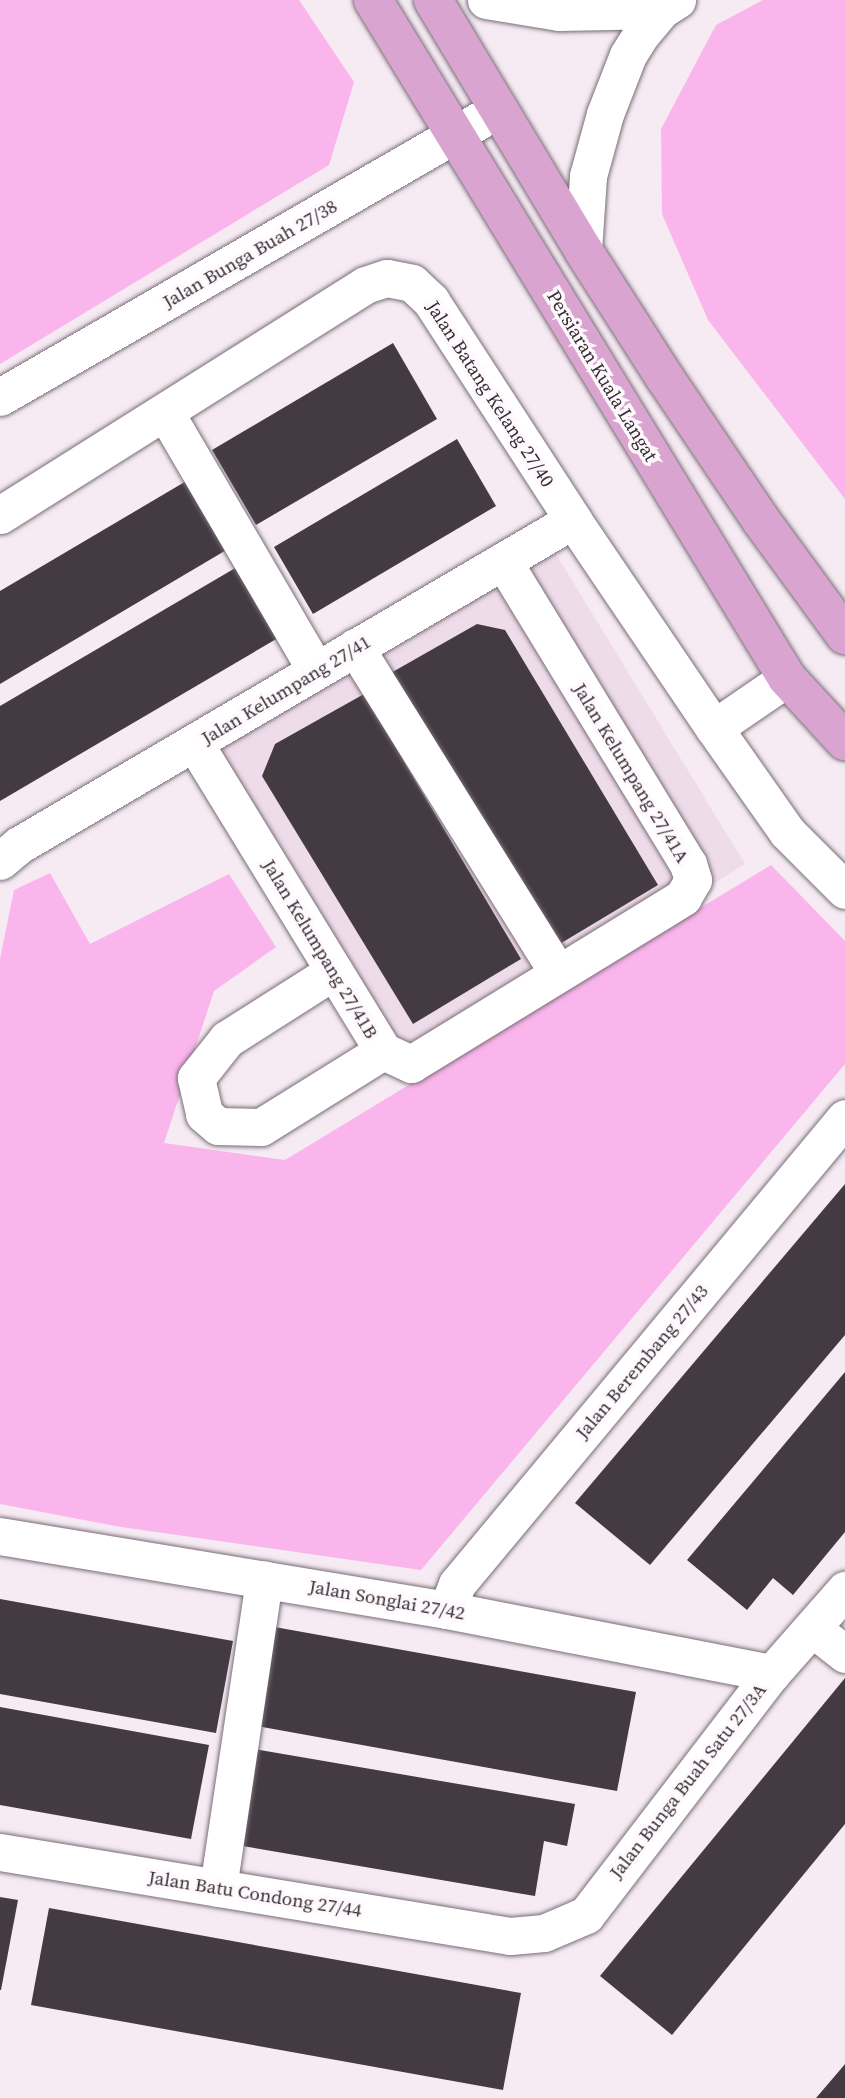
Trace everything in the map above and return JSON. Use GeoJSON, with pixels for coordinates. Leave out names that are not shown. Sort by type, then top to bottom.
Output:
{"type":"FeatureCollection","features":[{"type":"Feature","properties":{"kind":"main road","name":"Persiaran Kuala Langat"},"geometry":{"type":"LineString","coordinates":[[373,0],[787,678],[845,741]]}},
{"type":"Feature","properties":{"kind":"main road"},"geometry":{"type":"LineString","coordinates":[[433,0],[583,250],[760,519],[845,635]]}},
{"type":"Feature","properties":{"kind":"street"},"geometry":{"type":"LineString","coordinates":[[486,0],[559,12],[669,5]]}},
{"type":"Feature","properties":{"kind":"street"},"geometry":{"type":"LineString","coordinates":[[583,250],[588,176],[605,114],[628,55],[669,5]]}},
{"type":"Feature","properties":{"kind":"street"},"geometry":{"type":"LineString","coordinates":[[398,169],[422,144],[430,123],[431,96]]}},
{"type":"Feature","properties":{"kind":"street","name":"Jalan Bunga Buah 27/38"},"geometry":{"type":"LineString","coordinates":[[0,397],[499,109]]}},
{"type":"Feature","properties":{"kind":"street","name":"Jalan Batang Kelang 27/40"},"geometry":{"type":"LineString","coordinates":[[0,515],[365,285],[387,278],[412,284],[431,301],[573,520],[714,728]]}},
{"type":"Feature","properties":{"kind":"street"},"geometry":{"type":"LineString","coordinates":[[165,412],[316,670]]}},
{"type":"Feature","properties":{"kind":"street","name":"Jalan Kelumpang 27/41"},"geometry":{"type":"LineString","coordinates":[[0,861],[19,845],[573,520]]}},
{"type":"Feature","properties":{"kind":"street","name":"Jalan Kelumpang 27/41A"},"geometry":{"type":"LineString","coordinates":[[503,561],[688,864],[693,880],[683,897],[558,973]]}},
{"type":"Feature","properties":{"kind":"street"},"geometry":{"type":"LineString","coordinates":[[355,648],[558,973]]}},
{"type":"Feature","properties":{"kind":"street"},"geometry":{"type":"LineString","coordinates":[[787,678],[714,728],[787,832],[845,890]]}},
{"type":"Feature","properties":{"kind":"street","name":"Jalan Kelumpang 27/41B"},"geometry":{"type":"LineString","coordinates":[[195,744],[383,1051],[411,1064],[558,973]]}},
{"type":"Feature","properties":{"kind":"street"},"geometry":{"type":"LineString","coordinates":[[334,971],[227,1038],[196,1078],[204,1114],[218,1126],[261,1127],[383,1051]]}},
{"type":"Feature","properties":{"kind":"street","name":"Jalan Berembang 27/43"},"geometry":{"type":"LineString","coordinates":[[447,1610],[457,1584],[845,1118]]}},
{"type":"Feature","properties":{"kind":"street","name":"Jalan Songlai 27/42"},"geometry":{"type":"LineString","coordinates":[[0,1536],[447,1610],[772,1673]]}},
{"type":"Feature","properties":{"kind":"street"},"geometry":{"type":"LineString","coordinates":[[218,1888],[264,1578]]}},
{"type":"Feature","properties":{"kind":"street","name":"Jalan Bunga Buah Satu 27/3A"},"geometry":{"type":"LineString","coordinates":[[510,1936],[544,1933],[586,1914],[772,1673],[845,1590]]}},
{"type":"Feature","properties":{"kind":"street"},"geometry":{"type":"LineString","coordinates":[[812,1628],[845,1654]]}},
{"type":"Feature","properties":{"kind":"street","name":"Jalan Batu Condong 27/44"},"geometry":{"type":"LineString","coordinates":[[0,1852],[510,1936]]}},
{"type":"Feature","properties":{"kind":"shaded area"},"geometry":{"type":"Polygon","coordinates":[[[0,0],[299,0],[354,82],[329,165],[0,364],[0,0]]]}},
{"type":"Feature","properties":{"kind":"shaded area"},"geometry":{"type":"Polygon","coordinates":[[[763,0],[845,0],[845,499],[708,320],[662,214],[661,129],[716,25],[763,0]]]}},
{"type":"Feature","properties":{"kind":"shaded area"},"geometry":{"type":"Polygon","coordinates":[[[551,546],[745,864],[410,1076],[213,749],[551,546]]]}},
{"type":"Feature","properties":{"kind":"shaded area"},"geometry":{"type":"Polygon","coordinates":[[[771,865],[845,941],[845,1064],[421,1570],[121,1527],[0,1504],[0,959],[14,890],[50,873],[90,944],[229,874],[276,947],[214,991],[164,1143],[285,1160],[771,865]]]}},
{"type":"Feature","properties":{"kind":"building"},"geometry":{"type":"Polygon","coordinates":[[[393,343],[437,419],[256,525],[212,450],[393,343]]]}},
{"type":"Feature","properties":{"kind":"building"},"geometry":{"type":"Polygon","coordinates":[[[457,439],[496,506],[313,614],[274,547],[457,439]]]}},
{"type":"Feature","properties":{"kind":"building"},"geometry":{"type":"Polygon","coordinates":[[[188,480],[228,549],[0,684],[0,591],[188,480]]]}},
{"type":"Feature","properties":{"kind":"building"},"geometry":{"type":"Polygon","coordinates":[[[237,567],[278,638],[0,801],[0,706],[237,567]]]}},
{"type":"Feature","properties":{"kind":"building"},"geometry":{"type":"Polygon","coordinates":[[[477,624],[505,630],[658,885],[553,948],[389,674],[477,624]]]}},
{"type":"Feature","properties":{"kind":"building"},"geometry":{"type":"Polygon","coordinates":[[[364,694],[521,959],[413,1024],[262,776],[275,744],[364,694]]]}},
{"type":"Feature","properties":{"kind":"building"},"geometry":{"type":"Polygon","coordinates":[[[845,1184],[845,1335],[650,1565],[575,1503],[845,1184]]]}},
{"type":"Feature","properties":{"kind":"building"},"geometry":{"type":"Polygon","coordinates":[[[845,1372],[845,1532],[793,1595],[773,1578],[747,1610],[687,1560],[845,1372]]]}},
{"type":"Feature","properties":{"kind":"building"},"geometry":{"type":"Polygon","coordinates":[[[0,1599],[233,1641],[216,1733],[0,1694],[0,1599]]]}},
{"type":"Feature","properties":{"kind":"building"},"geometry":{"type":"Polygon","coordinates":[[[269,1626],[636,1692],[617,1791],[251,1725],[269,1626]]]}},
{"type":"Feature","properties":{"kind":"building"},"geometry":{"type":"Polygon","coordinates":[[[845,1678],[845,1824],[672,2035],[600,1976],[845,1678]]]}},
{"type":"Feature","properties":{"kind":"building"},"geometry":{"type":"Polygon","coordinates":[[[0,1707],[209,1745],[191,1839],[0,1805],[0,1707]]]}},
{"type":"Feature","properties":{"kind":"building"},"geometry":{"type":"Polygon","coordinates":[[[248,1748],[575,1804],[567,1846],[544,1841],[535,1896],[231,1844],[248,1748]]]}},
{"type":"Feature","properties":{"kind":"building"},"geometry":{"type":"Polygon","coordinates":[[[0,1897],[18,1900],[1,1990],[0,1990],[0,1897]]]}},
{"type":"Feature","properties":{"kind":"building"},"geometry":{"type":"Polygon","coordinates":[[[49,1908],[521,1993],[503,2090],[31,2005],[49,1908]]]}},
{"type":"Feature","properties":{"kind":"building"},"geometry":{"type":"Polygon","coordinates":[[[845,2064],[845,2098],[816,2098],[840,2070],[845,2064]]]}}]}
